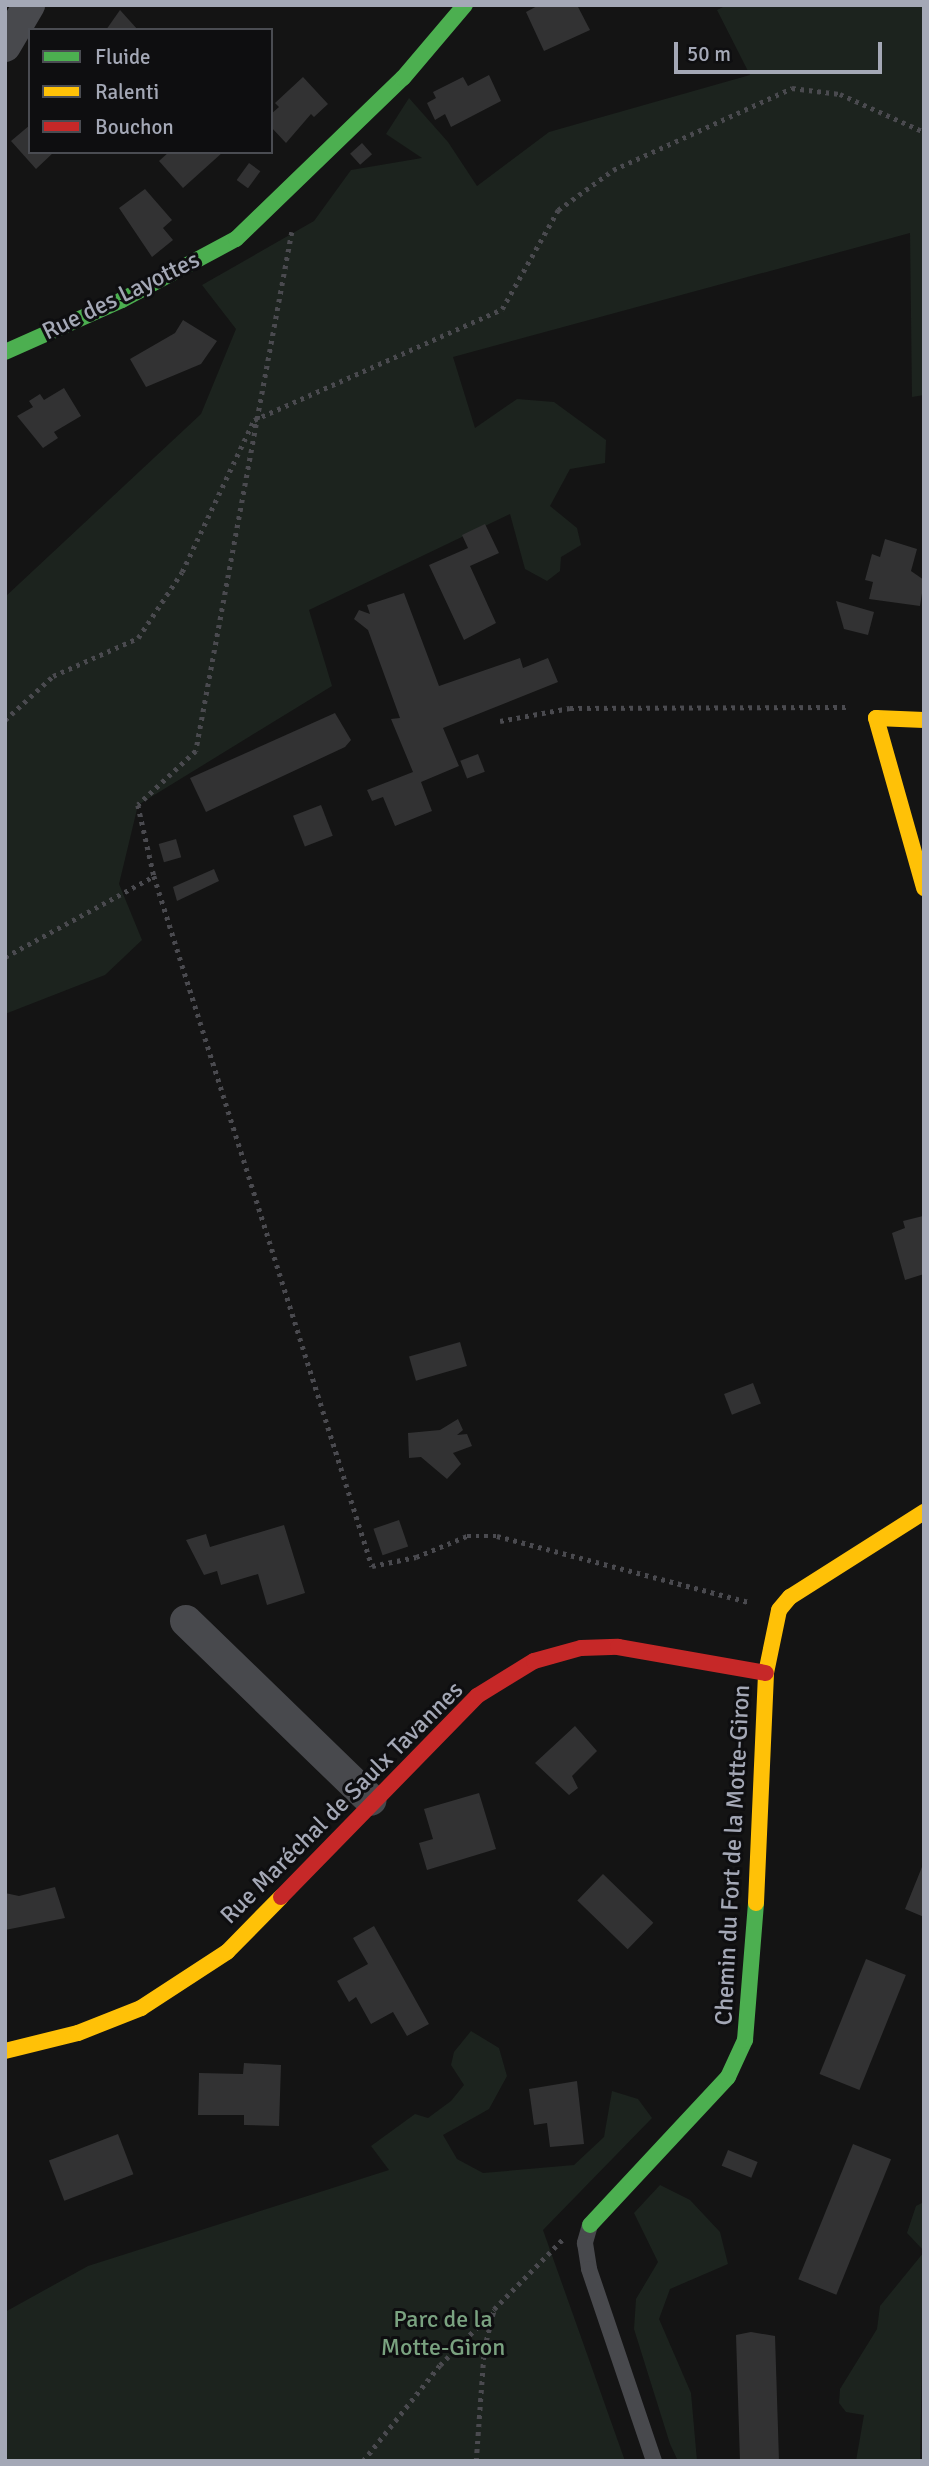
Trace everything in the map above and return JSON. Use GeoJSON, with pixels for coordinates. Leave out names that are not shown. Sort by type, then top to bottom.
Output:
{"type":"FeatureCollection","features":[{"type":"Feature","properties":{"kind":"street"},"geometry":{"type":"LineString","coordinates":[[5,46],[29,5]]}},
{"type":"Feature","properties":{"kind":"street","name":"Rue des Layottes"},"geometry":{"type":"LineString","coordinates":[[5,352],[122,300],[236,239],[403,78],[466,5]]}},
{"type":"Feature","properties":{"kind":"street"},"geometry":{"type":"LineString","coordinates":[[924,720],[876,718],[924,888]]}},
{"type":"Feature","properties":{"kind":"street"},"geometry":{"type":"LineString","coordinates":[[779,1610],[790,1597],[924,1512]]}},
{"type":"Feature","properties":{"kind":"street","name":"Chemin du Fort de la Motte-Giron"},"geometry":{"type":"LineString","coordinates":[[590,2225],[706,2105],[728,2077],[745,2040],[752,1989],[766,1673],[779,1610]]}},
{"type":"Feature","properties":{"kind":"street"},"geometry":{"type":"LineString","coordinates":[[186,1621],[371,1800]]}},
{"type":"Feature","properties":{"kind":"street","name":"Rue Maréchal de Saulx Tavannes"},"geometry":{"type":"LineString","coordinates":[[5,2051],[78,2034],[189,1980],[227,1952],[371,1800],[477,1696],[534,1661],[581,1648],[618,1647],[766,1673]]}},
{"type":"Feature","properties":{"kind":"lane"},"geometry":{"type":"LineString","coordinates":[[590,2225],[585,2243],[589,2269],[654,2461]]}},
{"type":"Feature","properties":{"kind":"path"},"geometry":{"type":"LineString","coordinates":[[5,720],[53,676],[138,638],[182,572],[254,420],[502,309],[558,210],[613,170],[792,88],[840,94],[924,132]]}},
{"type":"Feature","properties":{"kind":"path"},"geometry":{"type":"LineString","coordinates":[[293,228],[254,420],[216,665],[196,751],[138,805],[154,876],[372,1566],[416,1557],[440,1544],[497,1536],[779,1610]]}},
{"type":"Feature","properties":{"kind":"path"},"geometry":{"type":"LineString","coordinates":[[500,721],[570,708],[850,707],[876,718]]}},
{"type":"Feature","properties":{"kind":"path"},"geometry":{"type":"LineString","coordinates":[[5,957],[154,876]]}},
{"type":"Feature","properties":{"kind":"path"},"geometry":{"type":"LineString","coordinates":[[363,2461],[440,2365],[552,2245],[590,2225]]}},
{"type":"Feature","properties":{"kind":"path"},"geometry":{"type":"LineString","coordinates":[[476,2461],[484,2349],[494,2309]]}},
{"type":"Feature","properties":{"kind":"green space"},"geometry":{"type":"Polygon","coordinates":[[[727,5],[924,5],[924,395],[912,397],[910,233],[453,357],[475,428],[517,399],[554,402],[606,440],[605,463],[570,469],[550,506],[577,528],[581,545],[561,557],[560,571],[547,581],[525,569],[510,514],[309,610],[332,686],[138,805],[119,884],[142,940],[105,975],[5,1014],[5,597],[201,414],[236,329],[202,285],[314,221],[351,170],[422,158],[386,134],[409,98],[448,142],[477,186],[549,132],[750,75],[717,10],[727,5]]]}},
{"type":"Feature","properties":{"kind":"green space","name":"Parc de la Motte-Giron"},"geometry":{"type":"Polygon","coordinates":[[[471,2031],[499,2048],[507,2076],[489,2109],[443,2135],[457,2159],[483,2173],[574,2165],[604,2137],[612,2091],[638,2099],[652,2118],[543,2230],[625,2461],[5,2461],[5,2312],[88,2266],[389,2170],[371,2146],[415,2114],[428,2118],[451,2101],[464,2085],[451,2065],[454,2052],[471,2031]]]}},
{"type":"Feature","properties":{"kind":"green space"},"geometry":{"type":"Polygon","coordinates":[[[660,2185],[690,2200],[720,2232],[728,2264],[670,2289],[659,2319],[691,2393],[697,2461],[678,2461],[670,2444],[634,2329],[636,2299],[658,2262],[634,2213],[660,2185]]]}},
{"type":"Feature","properties":{"kind":"green space"},"geometry":{"type":"Polygon","coordinates":[[[924,2202],[924,2251],[907,2233],[916,2206],[924,2202]]]}},
{"type":"Feature","properties":{"kind":"green space"},"geometry":{"type":"Polygon","coordinates":[[[924,2252],[920,2461],[856,2461],[864,2415],[846,2412],[839,2403],[840,2389],[877,2329],[880,2306],[924,2252]]]}},
{"type":"Feature","properties":{"kind":"building"},"geometry":{"type":"Polygon","coordinates":[[[539,5],[577,5],[590,30],[544,51],[526,12],[539,5]]]}},
{"type":"Feature","properties":{"kind":"building"},"geometry":{"type":"Polygon","coordinates":[[[120,10],[136,28],[107,28],[120,10]]]}},
{"type":"Feature","properties":{"kind":"building"},"geometry":{"type":"Polygon","coordinates":[[[489,75],[501,101],[451,127],[445,114],[435,120],[427,103],[436,98],[433,92],[463,77],[468,86],[489,75]]]}},
{"type":"Feature","properties":{"kind":"building"},"geometry":{"type":"Polygon","coordinates":[[[303,77],[328,104],[314,117],[311,114],[286,143],[273,129],[273,112],[279,107],[275,103],[303,77]]]}},
{"type":"Feature","properties":{"kind":"building"},"geometry":{"type":"Polygon","coordinates":[[[28,127],[28,154],[52,154],[36,169],[11,141],[28,127]]]}},
{"type":"Feature","properties":{"kind":"building"},"geometry":{"type":"Polygon","coordinates":[[[362,143],[372,154],[360,165],[350,154],[362,143]]]}},
{"type":"Feature","properties":{"kind":"building"},"geometry":{"type":"Polygon","coordinates":[[[167,154],[221,154],[183,188],[159,161],[167,154]]]}},
{"type":"Feature","properties":{"kind":"building"},"geometry":{"type":"Polygon","coordinates":[[[249,163],[260,171],[248,188],[237,180],[249,163]]]}},
{"type":"Feature","properties":{"kind":"building"},"geometry":{"type":"Polygon","coordinates":[[[145,189],[172,220],[163,228],[173,240],[152,257],[119,208],[145,189]]]}},
{"type":"Feature","properties":{"kind":"building"},"geometry":{"type":"Polygon","coordinates":[[[183,320],[217,341],[201,364],[146,387],[130,359],[175,333],[183,320]]]}},
{"type":"Feature","properties":{"kind":"building"},"geometry":{"type":"Polygon","coordinates":[[[64,388],[81,416],[54,432],[58,438],[43,448],[17,416],[33,407],[29,401],[40,394],[44,400],[64,388]]]}},
{"type":"Feature","properties":{"kind":"building"},"geometry":{"type":"Polygon","coordinates":[[[485,524],[499,553],[470,566],[496,623],[464,640],[429,565],[468,548],[462,535],[485,524]]]}},
{"type":"Feature","properties":{"kind":"building"},"geometry":{"type":"Polygon","coordinates":[[[885,539],[917,549],[911,571],[924,580],[920,606],[869,599],[873,582],[865,580],[872,554],[880,557],[885,539]]]}},
{"type":"Feature","properties":{"kind":"building"},"geometry":{"type":"Polygon","coordinates":[[[404,593],[439,686],[520,658],[523,668],[548,658],[558,682],[443,728],[459,766],[421,782],[432,811],[395,826],[383,797],[372,801],[367,790],[413,772],[391,719],[400,718],[368,630],[354,619],[359,610],[370,614],[367,605],[404,593]]]}},
{"type":"Feature","properties":{"kind":"building"},"geometry":{"type":"Polygon","coordinates":[[[836,601],[874,612],[868,635],[844,629],[836,601]]]}},
{"type":"Feature","properties":{"kind":"building"},"geometry":{"type":"Polygon","coordinates":[[[335,713],[351,740],[345,747],[206,812],[190,778],[335,713]]]}},
{"type":"Feature","properties":{"kind":"building"},"geometry":{"type":"Polygon","coordinates":[[[478,754],[485,772],[467,779],[460,761],[478,754]]]}},
{"type":"Feature","properties":{"kind":"building"},"geometry":{"type":"Polygon","coordinates":[[[321,805],[333,836],[305,847],[293,816],[321,805]]]}},
{"type":"Feature","properties":{"kind":"building"},"geometry":{"type":"Polygon","coordinates":[[[176,839],[181,857],[164,862],[159,844],[176,839]]]}},
{"type":"Feature","properties":{"kind":"building"},"geometry":{"type":"Polygon","coordinates":[[[214,869],[219,881],[177,901],[173,887],[214,869]]]}},
{"type":"Feature","properties":{"kind":"building"},"geometry":{"type":"Polygon","coordinates":[[[923,1216],[924,1274],[905,1280],[892,1233],[905,1228],[903,1221],[923,1216]]]}},
{"type":"Feature","properties":{"kind":"building"},"geometry":{"type":"Polygon","coordinates":[[[460,1342],[467,1366],[416,1381],[409,1357],[460,1342]]]}},
{"type":"Feature","properties":{"kind":"building"},"geometry":{"type":"Polygon","coordinates":[[[753,1383],[761,1404],[732,1415],[724,1394],[753,1383]]]}},
{"type":"Feature","properties":{"kind":"building"},"geometry":{"type":"Polygon","coordinates":[[[458,1419],[463,1430],[457,1435],[467,1434],[472,1446],[453,1453],[461,1464],[447,1479],[421,1457],[409,1458],[408,1433],[440,1430],[458,1419]]]}},
{"type":"Feature","properties":{"kind":"building"},"geometry":{"type":"Polygon","coordinates":[[[399,1520],[408,1546],[383,1555],[373,1529],[399,1520]]]}},
{"type":"Feature","properties":{"kind":"building"},"geometry":{"type":"Polygon","coordinates":[[[284,1525],[305,1593],[267,1605],[258,1574],[221,1585],[217,1571],[204,1575],[186,1540],[206,1534],[210,1547],[284,1525]]]}},
{"type":"Feature","properties":{"kind":"building"},"geometry":{"type":"Polygon","coordinates":[[[575,1726],[597,1751],[572,1776],[578,1788],[569,1795],[535,1763],[575,1726]]]}},
{"type":"Feature","properties":{"kind":"building"},"geometry":{"type":"Polygon","coordinates":[[[479,1793],[496,1849],[427,1870],[419,1843],[433,1839],[424,1809],[479,1793]]]}},
{"type":"Feature","properties":{"kind":"building"},"geometry":{"type":"Polygon","coordinates":[[[924,1862],[924,1917],[905,1909],[924,1862]]]}},
{"type":"Feature","properties":{"kind":"building"},"geometry":{"type":"Polygon","coordinates":[[[603,1874],[653,1923],[628,1949],[577,1901],[603,1874]]]}},
{"type":"Feature","properties":{"kind":"building"},"geometry":{"type":"Polygon","coordinates":[[[55,1887],[65,1918],[5,1930],[5,1893],[19,1896],[55,1887]]]}},
{"type":"Feature","properties":{"kind":"building"},"geometry":{"type":"Polygon","coordinates":[[[374,1926],[429,2024],[407,2036],[393,2012],[371,2024],[356,1997],[349,2002],[337,1981],[368,1964],[353,1938],[374,1926]]]}},
{"type":"Feature","properties":{"kind":"building"},"geometry":{"type":"Polygon","coordinates":[[[866,1959],[906,1975],[859,2090],[820,2074],[866,1959]]]}},
{"type":"Feature","properties":{"kind":"building"},"geometry":{"type":"Polygon","coordinates":[[[244,2063],[281,2065],[279,2126],[244,2125],[244,2115],[198,2115],[199,2073],[243,2074],[244,2063]]]}},
{"type":"Feature","properties":{"kind":"building"},"geometry":{"type":"Polygon","coordinates":[[[577,2081],[584,2144],[550,2147],[547,2123],[534,2125],[529,2089],[577,2081]]]}},
{"type":"Feature","properties":{"kind":"building"},"geometry":{"type":"Polygon","coordinates":[[[118,2134],[133,2174],[64,2201],[49,2161],[118,2134]]]}},
{"type":"Feature","properties":{"kind":"building"},"geometry":{"type":"Polygon","coordinates":[[[853,2144],[891,2159],[836,2295],[798,2279],[853,2144]]]}},
{"type":"Feature","properties":{"kind":"building"},"geometry":{"type":"Polygon","coordinates":[[[728,2150],[758,2162],[751,2178],[722,2166],[728,2150]]]}},
{"type":"Feature","properties":{"kind":"building"},"geometry":{"type":"Polygon","coordinates":[[[751,2332],[775,2336],[779,2461],[740,2461],[736,2335],[751,2332]]]}},
{"type":"Feature","properties":{"kind":"traffic: fast"},"geometry":{"type":"LineString","coordinates":[[5,352],[122,300],[236,239],[403,78],[465,5]]}},
{"type":"Feature","properties":{"kind":"traffic: fast"},"geometry":{"type":"LineString","coordinates":[[590,2225],[728,2077],[745,2040],[756,1903]]}},
{"type":"Feature","properties":{"kind":"traffic: slow"},"geometry":{"type":"LineString","coordinates":[[924,720],[876,718],[924,888]]}},
{"type":"Feature","properties":{"kind":"traffic: slow"},"geometry":{"type":"LineString","coordinates":[[756,1903],[766,1673],[779,1610],[790,1597],[924,1512]]}},
{"type":"Feature","properties":{"kind":"traffic: slow"},"geometry":{"type":"LineString","coordinates":[[5,2051],[78,2033],[141,2008],[227,1952],[281,1897]]}},
{"type":"Feature","properties":{"kind":"traffic: jam"},"geometry":{"type":"LineString","coordinates":[[281,1897],[477,1696],[534,1661],[581,1648],[618,1647],[766,1673]]}}]}
